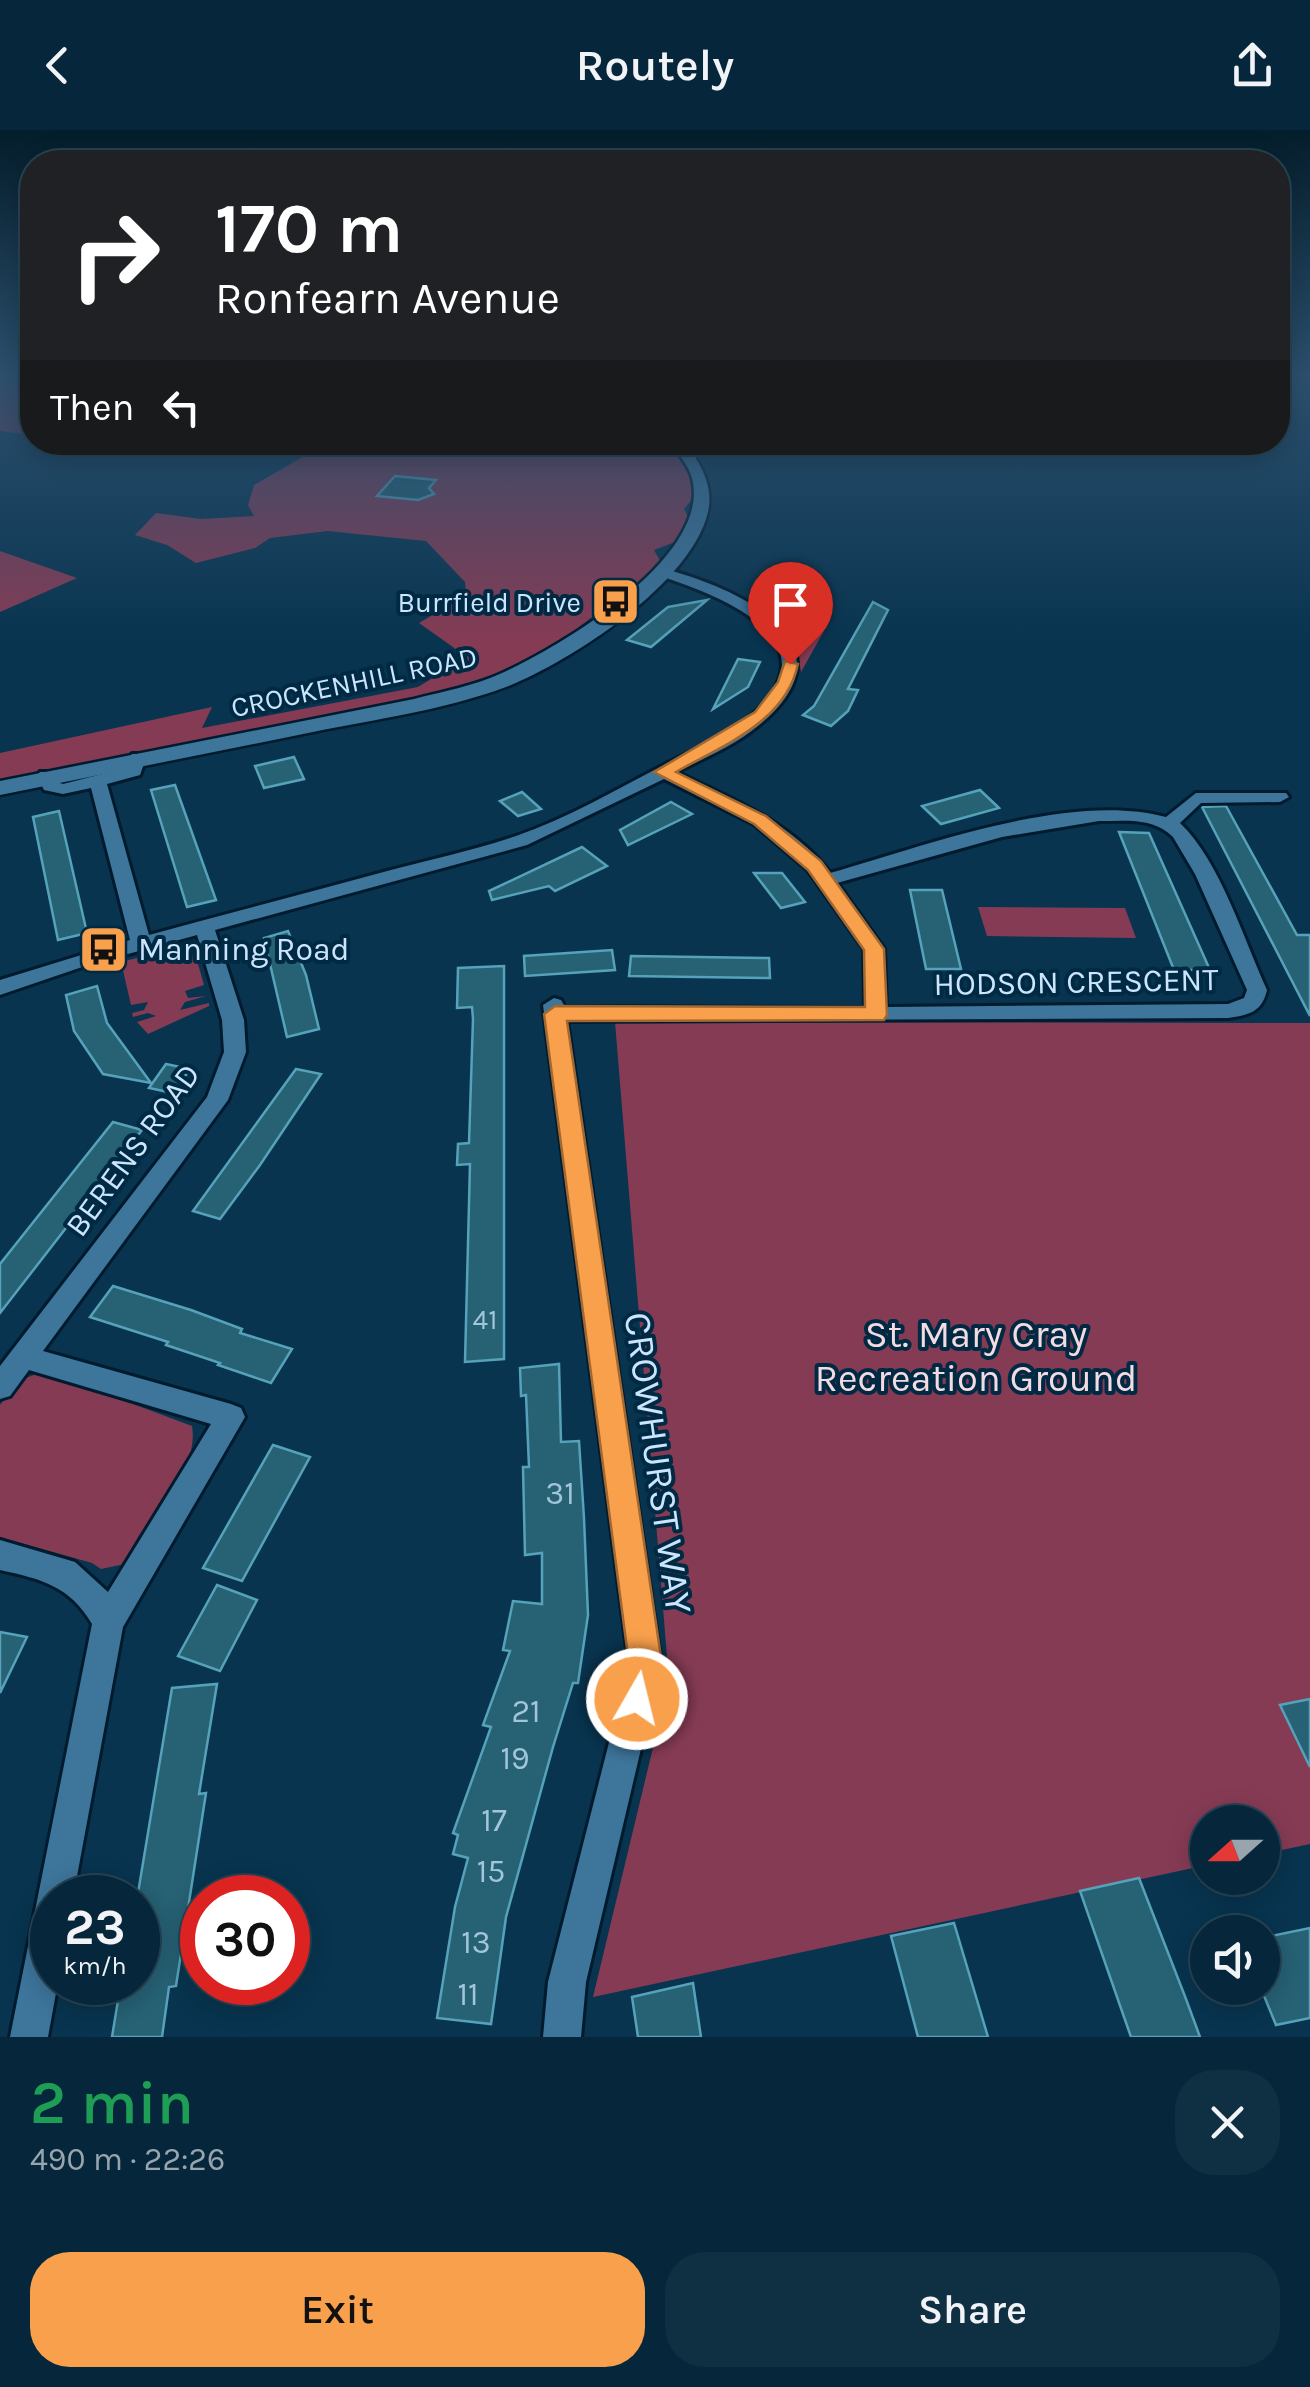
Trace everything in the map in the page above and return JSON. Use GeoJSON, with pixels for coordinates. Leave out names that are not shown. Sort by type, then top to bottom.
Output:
{"type":"FeatureCollection","features":[{"type":"Feature","properties":{"kind":"main road","name":"CROCKENHILL ROAD"},"geometry":{"type":"LineString","coordinates":[[0,788],[414,705],[505,680],[598,626],[665,572],[698,518],[704,492],[694,465]]}},
{"type":"Feature","properties":{"kind":"street"},"geometry":{"type":"LineString","coordinates":[[0,988],[141,944],[520,841],[571,822],[761,716],[786,682],[790,664],[785,641],[762,614],[718,589],[665,572]]}},
{"type":"Feature","properties":{"kind":"street"},"geometry":{"type":"LineString","coordinates":[[46,776],[50,786],[63,790],[134,770],[138,758]]}},
{"type":"Feature","properties":{"kind":"street"},"geometry":{"type":"LineString","coordinates":[[663,772],[760,820],[798,849],[827,880],[874,949],[876,1015]]}},
{"type":"Feature","properties":{"kind":"street"},"geometry":{"type":"LineString","coordinates":[[98,781],[141,944]]}},
{"type":"Feature","properties":{"kind":"street"},"geometry":{"type":"LineString","coordinates":[[827,880],[1034,825],[1135,814],[1170,824],[1196,798],[1280,797]]}},
{"type":"Feature","properties":{"kind":"street","name":"HODSON CRESCENT"},"geometry":{"type":"LineString","coordinates":[[876,1015],[1228,1010],[1242,1009],[1254,1002],[1257,990],[1192,849],[1170,824]]}},
{"type":"Feature","properties":{"kind":"street","name":"BERENS ROAD"},"geometry":{"type":"LineString","coordinates":[[0,1387],[216,1100],[228,1073],[235,1052],[233,1020],[204,927]]}},
{"type":"Feature","properties":{"kind":"street","name":"CROWHURST WAY"},"geometry":{"type":"LineString","coordinates":[[562,2037],[567,1982],[646,1664],[554,1009],[876,1015]]}},
{"type":"Feature","properties":{"kind":"street"},"geometry":{"type":"LineString","coordinates":[[24,1356],[231,1417],[108,1622],[60,1875]]}},
{"type":"Feature","properties":{"kind":"street"},"geometry":{"type":"LineString","coordinates":[[0,1555],[64,1570],[92,1592],[108,1622]]}},
{"type":"Feature","properties":{"kind":"street"},"geometry":{"type":"LineString","coordinates":[[29,2037],[35,2005]]}},
{"type":"Feature","properties":{"kind":"green space"},"geometry":{"type":"Polygon","coordinates":[[[289,465],[688,465],[698,492],[684,509],[691,523],[680,540],[654,550],[662,564],[571,633],[509,670],[428,695],[0,782],[0,753],[212,707],[202,728],[418,687],[467,657],[419,623],[466,595],[465,582],[426,541],[328,531],[270,538],[255,548],[196,563],[167,545],[135,535],[156,513],[201,519],[254,516],[248,505],[254,485],[289,465]]]}},
{"type":"Feature","properties":{"kind":"green space"},"geometry":{"type":"Polygon","coordinates":[[[0,551],[77,578],[0,612],[0,551]]]}},
{"type":"Feature","properties":{"kind":"green space"},"geometry":{"type":"Polygon","coordinates":[[[759,603],[824,631],[801,672],[795,634],[759,603]]]}},
{"type":"Feature","properties":{"kind":"green space"},"geometry":{"type":"Polygon","coordinates":[[[978,907],[1125,908],[1136,938],[987,936],[978,907]]]}},
{"type":"Feature","properties":{"kind":"green space"},"geometry":{"type":"Polygon","coordinates":[[[169,950],[196,957],[204,985],[185,991],[188,998],[206,996],[185,1002],[180,1010],[209,1006],[148,1034],[137,1022],[156,1016],[148,1013],[133,1017],[132,1013],[144,1010],[148,1002],[131,1005],[121,962],[169,950]]]}},
{"type":"Feature","properties":{"kind":"green space","name":"St. Mary Cray Recreation Ground"},"geometry":{"type":"Polygon","coordinates":[[[615,1022],[1310,1023],[1310,1844],[1280,1850],[1280,1805],[1190,1805],[1190,1869],[593,1997],[669,1681],[615,1022]]]}},
{"type":"Feature","properties":{"kind":"green space"},"geometry":{"type":"Polygon","coordinates":[[[45,1371],[192,1426],[188,1461],[180,1479],[125,1564],[101,1569],[92,1563],[0,1537],[0,1405],[20,1380],[45,1371]]]}},
{"type":"Feature","properties":{"kind":"building"},"geometry":{"type":"Polygon","coordinates":[[[395,476],[436,480],[429,488],[434,494],[418,500],[377,496],[395,476]]]}},
{"type":"Feature","properties":{"kind":"building"},"geometry":{"type":"Polygon","coordinates":[[[707,600],[651,647],[627,640],[668,607],[707,600]]]}},
{"type":"Feature","properties":{"kind":"building"},"geometry":{"type":"Polygon","coordinates":[[[873,602],[888,610],[848,689],[858,690],[848,711],[831,726],[803,715],[814,706],[873,602]]]}},
{"type":"Feature","properties":{"kind":"building"},"geometry":{"type":"Polygon","coordinates":[[[738,659],[760,662],[748,687],[713,709],[738,659]]]}},
{"type":"Feature","properties":{"kind":"building"},"geometry":{"type":"Polygon","coordinates":[[[294,757],[304,779],[264,788],[255,766],[294,757]]]}},
{"type":"Feature","properties":{"kind":"building"},"geometry":{"type":"Polygon","coordinates":[[[175,785],[216,900],[187,907],[151,790],[175,785]]]}},
{"type":"Feature","properties":{"kind":"building"},"geometry":{"type":"Polygon","coordinates":[[[980,790],[999,808],[941,824],[922,806],[980,790]]]}},
{"type":"Feature","properties":{"kind":"building"},"geometry":{"type":"Polygon","coordinates":[[[522,792],[541,809],[518,816],[500,801],[522,792]]]}},
{"type":"Feature","properties":{"kind":"building"},"geometry":{"type":"Polygon","coordinates":[[[671,802],[692,814],[628,845],[620,830],[671,802]]]}},
{"type":"Feature","properties":{"kind":"building"},"geometry":{"type":"Polygon","coordinates":[[[1226,806],[1297,935],[1310,935],[1310,1016],[1202,807],[1226,806]]]}},
{"type":"Feature","properties":{"kind":"building"},"geometry":{"type":"Polygon","coordinates":[[[59,811],[87,933],[58,940],[33,817],[59,811]]]}},
{"type":"Feature","properties":{"kind":"building"},"geometry":{"type":"Polygon","coordinates":[[[1119,832],[1149,833],[1210,970],[1174,970],[1119,832]]]}},
{"type":"Feature","properties":{"kind":"building"},"geometry":{"type":"Polygon","coordinates":[[[582,847],[607,866],[555,891],[549,886],[492,900],[489,891],[582,847]]]}},
{"type":"Feature","properties":{"kind":"building"},"geometry":{"type":"Polygon","coordinates":[[[754,873],[782,873],[805,902],[781,908],[754,873]]]}},
{"type":"Feature","properties":{"kind":"building"},"geometry":{"type":"Polygon","coordinates":[[[910,890],[942,890],[961,969],[926,969],[910,890]]]}},
{"type":"Feature","properties":{"kind":"building"},"geometry":{"type":"Polygon","coordinates":[[[288,931],[306,975],[319,1029],[287,1037],[264,938],[288,931]]]}},
{"type":"Feature","properties":{"kind":"building"},"geometry":{"type":"Polygon","coordinates":[[[612,950],[615,970],[525,976],[524,956],[612,950]]]}},
{"type":"Feature","properties":{"kind":"building"},"geometry":{"type":"Polygon","coordinates":[[[631,956],[769,958],[770,978],[629,976],[631,956]]]}},
{"type":"Feature","properties":{"kind":"building"},"geometry":{"type":"Polygon","coordinates":[[[504,966],[504,1359],[465,1362],[470,1164],[457,1165],[458,1144],[469,1143],[473,1019],[472,1007],[457,1008],[458,968],[504,966]]]}},
{"type":"Feature","properties":{"kind":"building"},"geometry":{"type":"Polygon","coordinates":[[[97,986],[107,1023],[151,1083],[103,1074],[74,1031],[66,995],[97,986]]]}},
{"type":"Feature","properties":{"kind":"building"},"geometry":{"type":"Polygon","coordinates":[[[166,1064],[190,1069],[173,1093],[149,1088],[166,1064]]]}},
{"type":"Feature","properties":{"kind":"building"},"geometry":{"type":"Polygon","coordinates":[[[296,1069],[321,1074],[260,1165],[220,1219],[193,1211],[296,1069]]]}},
{"type":"Feature","properties":{"kind":"building"},"geometry":{"type":"Polygon","coordinates":[[[113,1122],[142,1130],[0,1313],[0,1264],[113,1122]]]}},
{"type":"Feature","properties":{"kind":"building"},"geometry":{"type":"Polygon","coordinates":[[[113,1286],[191,1310],[242,1329],[240,1333],[292,1349],[271,1383],[218,1365],[166,1345],[168,1342],[90,1317],[113,1286]]]}},
{"type":"Feature","properties":{"kind":"building"},"geometry":{"type":"Polygon","coordinates":[[[559,1364],[561,1442],[579,1441],[584,1518],[588,1615],[578,1683],[573,1683],[553,1747],[506,1917],[491,2024],[437,2018],[455,1907],[468,1858],[453,1854],[458,1835],[453,1833],[491,1727],[483,1725],[510,1651],[503,1650],[513,1601],[542,1604],[542,1553],[525,1555],[523,1467],[529,1467],[526,1395],[521,1396],[520,1368],[559,1364]]]}},
{"type":"Feature","properties":{"kind":"building"},"geometry":{"type":"Polygon","coordinates":[[[273,1445],[310,1457],[242,1581],[203,1568],[273,1445]]]}},
{"type":"Feature","properties":{"kind":"building"},"geometry":{"type":"Polygon","coordinates":[[[217,1585],[257,1600],[220,1671],[178,1656],[217,1585]]]}},
{"type":"Feature","properties":{"kind":"building"},"geometry":{"type":"Polygon","coordinates":[[[0,1632],[27,1637],[0,1693],[0,1632]]]}},
{"type":"Feature","properties":{"kind":"building"},"geometry":{"type":"Polygon","coordinates":[[[217,1684],[199,1794],[206,1793],[193,1875],[180,1875],[180,1960],[176,1986],[169,1987],[162,2037],[112,2037],[117,2005],[160,2005],[160,1875],[141,1875],[172,1688],[217,1684]]]}},
{"type":"Feature","properties":{"kind":"building"},"geometry":{"type":"Polygon","coordinates":[[[1310,1699],[1310,1767],[1280,1705],[1310,1699]]]}},
{"type":"Feature","properties":{"kind":"building"},"geometry":{"type":"Polygon","coordinates":[[[1139,1878],[1200,2037],[1131,2037],[1080,1891],[1139,1878]]]}},
{"type":"Feature","properties":{"kind":"building"},"geometry":{"type":"Polygon","coordinates":[[[954,1923],[988,2037],[918,2037],[891,1936],[954,1923]]]}},
{"type":"Feature","properties":{"kind":"building"},"geometry":{"type":"Polygon","coordinates":[[[1310,1928],[1310,2018],[1276,2025],[1268,2005],[1280,2005],[1280,1934],[1310,1928]]]}},
{"type":"Feature","properties":{"kind":"building"},"geometry":{"type":"Polygon","coordinates":[[[693,1983],[701,2037],[638,2037],[632,1997],[693,1983]]]}},
{"type":"Feature","properties":{"kind":"place","name":"Burrfield Drive"},"geometry":{"type":"Point","coordinates":[616,602]}},
{"type":"Feature","properties":{"kind":"place","name":"Manning Road"},"geometry":{"type":"Point","coordinates":[103,949]}},
{"type":"Feature","properties":{"kind":"route"},"geometry":{"type":"LineString","coordinates":[[637,1699],[646,1664],[555,1014],[876,1015],[874,949],[815,866],[760,820],[663,772],[761,716],[786,682],[790,664]]}}]}
